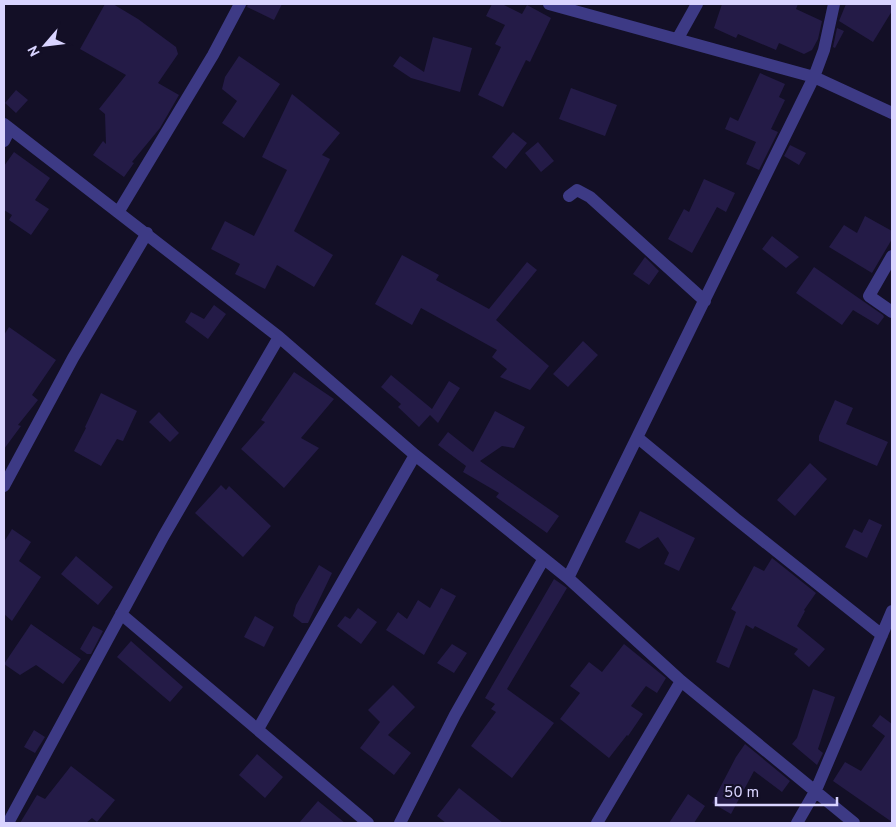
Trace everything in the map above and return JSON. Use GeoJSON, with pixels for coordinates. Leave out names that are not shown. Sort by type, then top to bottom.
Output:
{"type":"FeatureCollection","features":[{"type":"Feature","properties":{"kind":"street"},"geometry":{"type":"LineString","coordinates":[[119,211],[213,55],[240,4]]}},
{"type":"Feature","properties":{"kind":"street"},"geometry":{"type":"LineString","coordinates":[[549,4],[814,77],[892,113]]}},
{"type":"Feature","properties":{"kind":"street"},"geometry":{"type":"LineString","coordinates":[[678,38],[697,4]]}},
{"type":"Feature","properties":{"kind":"street"},"geometry":{"type":"LineString","coordinates":[[568,578],[814,77],[824,50],[834,4]]}},
{"type":"Feature","properties":{"kind":"street"},"geometry":{"type":"LineString","coordinates":[[4,141],[7,127],[119,211],[279,337],[415,455],[568,578],[681,681],[854,823]]}},
{"type":"Feature","properties":{"kind":"street"},"geometry":{"type":"LineString","coordinates":[[569,196],[577,190],[590,197],[705,301]]}},
{"type":"Feature","properties":{"kind":"street"},"geometry":{"type":"LineString","coordinates":[[4,486],[73,358],[147,233]]}},
{"type":"Feature","properties":{"kind":"street"},"geometry":{"type":"LineString","coordinates":[[892,256],[869,296],[892,312]]}},
{"type":"Feature","properties":{"kind":"street"},"geometry":{"type":"LineString","coordinates":[[8,823],[163,537],[279,337]]}},
{"type":"Feature","properties":{"kind":"street"},"geometry":{"type":"LineString","coordinates":[[638,438],[882,635]]}},
{"type":"Feature","properties":{"kind":"street"},"geometry":{"type":"LineString","coordinates":[[258,729],[415,455]]}},
{"type":"Feature","properties":{"kind":"street"},"geometry":{"type":"LineString","coordinates":[[400,823],[455,715],[544,560]]}},
{"type":"Feature","properties":{"kind":"street"},"geometry":{"type":"LineString","coordinates":[[797,823],[816,790],[892,611]]}},
{"type":"Feature","properties":{"kind":"street"},"geometry":{"type":"LineString","coordinates":[[121,614],[368,823]]}},
{"type":"Feature","properties":{"kind":"street"},"geometry":{"type":"LineString","coordinates":[[597,823],[681,681]]}},
{"type":"Feature","properties":{"kind":"building"},"geometry":{"type":"Polygon","coordinates":[[[105,4],[113,4],[138,19],[176,47],[178,54],[158,83],[179,95],[160,128],[132,162],[134,163],[124,177],[93,155],[103,141],[106,144],[105,114],[99,109],[126,75],[80,49],[105,4]]]}},
{"type":"Feature","properties":{"kind":"building"},"geometry":{"type":"Polygon","coordinates":[[[248,4],[282,4],[274,20],[247,7],[248,4]]]}},
{"type":"Feature","properties":{"kind":"building"},"geometry":{"type":"Polygon","coordinates":[[[492,4],[502,4],[522,14],[527,5],[551,18],[530,62],[526,60],[503,107],[478,95],[501,47],[495,44],[505,25],[486,16],[492,4]]]}},
{"type":"Feature","properties":{"kind":"building"},"geometry":{"type":"Polygon","coordinates":[[[722,4],[798,4],[796,9],[822,21],[818,39],[812,50],[804,54],[779,43],[776,50],[738,34],[736,38],[714,28],[722,4]]]}},
{"type":"Feature","properties":{"kind":"building"},"geometry":{"type":"Polygon","coordinates":[[[846,4],[892,4],[892,11],[873,42],[839,21],[846,4]]]}},
{"type":"Feature","properties":{"kind":"building"},"geometry":{"type":"Polygon","coordinates":[[[837,28],[844,31],[835,48],[833,47],[837,28]]]}},
{"type":"Feature","properties":{"kind":"building"},"geometry":{"type":"Polygon","coordinates":[[[433,37],[472,48],[460,92],[411,78],[393,66],[400,56],[424,72],[433,37]]]}},
{"type":"Feature","properties":{"kind":"building"},"geometry":{"type":"Polygon","coordinates":[[[239,56],[280,84],[244,138],[222,123],[237,101],[222,89],[225,77],[239,56]]]}},
{"type":"Feature","properties":{"kind":"building"},"geometry":{"type":"Polygon","coordinates":[[[760,73],[785,84],[779,97],[785,100],[771,129],[778,132],[759,170],[746,164],[756,142],[725,129],[730,117],[738,121],[760,73]]]}},
{"type":"Feature","properties":{"kind":"building"},"geometry":{"type":"Polygon","coordinates":[[[571,88],[617,105],[605,136],[559,119],[571,88]]]}},
{"type":"Feature","properties":{"kind":"building"},"geometry":{"type":"Polygon","coordinates":[[[16,90],[28,100],[16,113],[5,103],[16,90]]]}},
{"type":"Feature","properties":{"kind":"building"},"geometry":{"type":"Polygon","coordinates":[[[292,94],[340,133],[322,155],[330,159],[294,231],[333,255],[314,287],[277,265],[265,289],[235,274],[240,264],[211,249],[225,221],[254,236],[287,170],[262,157],[292,94]]]}},
{"type":"Feature","properties":{"kind":"building"},"geometry":{"type":"Polygon","coordinates":[[[513,132],[527,143],[506,169],[492,157],[513,132]]]}},
{"type":"Feature","properties":{"kind":"building"},"geometry":{"type":"Polygon","coordinates":[[[538,142],[554,161],[541,172],[525,153],[538,142]]]}},
{"type":"Feature","properties":{"kind":"building"},"geometry":{"type":"Polygon","coordinates":[[[790,145],[806,153],[799,165],[784,156],[790,145]]]}},
{"type":"Feature","properties":{"kind":"building"},"geometry":{"type":"Polygon","coordinates":[[[14,152],[50,178],[35,200],[49,209],[31,235],[9,220],[12,215],[4,210],[4,166],[14,152]]]}},
{"type":"Feature","properties":{"kind":"building"},"geometry":{"type":"Polygon","coordinates":[[[704,179],[735,193],[726,212],[717,207],[692,253],[668,239],[684,209],[689,212],[704,179]]]}},
{"type":"Feature","properties":{"kind":"building"},"geometry":{"type":"Polygon","coordinates":[[[865,216],[892,231],[892,239],[872,273],[829,247],[844,225],[857,233],[865,216]]]}},
{"type":"Feature","properties":{"kind":"building"},"geometry":{"type":"Polygon","coordinates":[[[772,236],[799,257],[786,268],[762,249],[772,236]]]}},
{"type":"Feature","properties":{"kind":"building"},"geometry":{"type":"Polygon","coordinates":[[[402,255],[439,275],[436,280],[489,309],[527,262],[537,270],[496,320],[549,366],[530,390],[500,377],[507,369],[492,357],[497,350],[421,308],[412,325],[375,304],[402,255]]]}},
{"type":"Feature","properties":{"kind":"building"},"geometry":{"type":"Polygon","coordinates":[[[645,257],[659,271],[649,285],[633,274],[645,257]]]}},
{"type":"Feature","properties":{"kind":"building"},"geometry":{"type":"Polygon","coordinates":[[[814,267],[883,315],[884,317],[878,325],[853,310],[842,325],[796,293],[814,267]]]}},
{"type":"Feature","properties":{"kind":"building"},"geometry":{"type":"Polygon","coordinates":[[[214,305],[226,314],[208,339],[185,322],[191,312],[204,319],[214,305]]]}},
{"type":"Feature","properties":{"kind":"building"},"geometry":{"type":"Polygon","coordinates":[[[9,327],[56,360],[32,395],[38,400],[18,425],[21,426],[4,449],[4,335],[9,327]]]}},
{"type":"Feature","properties":{"kind":"building"},"geometry":{"type":"Polygon","coordinates":[[[583,341],[598,355],[568,387],[553,374],[583,341]]]}},
{"type":"Feature","properties":{"kind":"building"},"geometry":{"type":"Polygon","coordinates":[[[294,372],[334,399],[301,438],[319,448],[284,488],[241,449],[265,422],[261,420],[294,372]]]}},
{"type":"Feature","properties":{"kind":"building"},"geometry":{"type":"Polygon","coordinates":[[[391,375],[432,409],[449,381],[460,388],[438,423],[430,415],[419,427],[398,407],[401,404],[381,387],[391,375]]]}},
{"type":"Feature","properties":{"kind":"building"},"geometry":{"type":"Polygon","coordinates":[[[101,393],[137,411],[123,441],[117,439],[101,466],[74,451],[101,393]]]}},
{"type":"Feature","properties":{"kind":"building"},"geometry":{"type":"Polygon","coordinates":[[[835,400],[853,408],[846,424],[888,442],[877,466],[819,441],[819,436],[835,400]]]}},
{"type":"Feature","properties":{"kind":"building"},"geometry":{"type":"Polygon","coordinates":[[[495,411],[525,427],[514,448],[502,446],[480,461],[559,516],[547,533],[496,497],[499,493],[463,472],[466,466],[438,445],[448,432],[473,452],[495,411]]]}},
{"type":"Feature","properties":{"kind":"building"},"geometry":{"type":"Polygon","coordinates":[[[159,412],[179,433],[170,442],[149,422],[159,412]]]}},
{"type":"Feature","properties":{"kind":"building"},"geometry":{"type":"Polygon","coordinates":[[[810,463],[827,479],[795,516],[777,500],[810,463]]]}},
{"type":"Feature","properties":{"kind":"building"},"geometry":{"type":"Polygon","coordinates":[[[221,485],[226,490],[229,486],[271,526],[243,557],[195,513],[221,485]]]}},
{"type":"Feature","properties":{"kind":"building"},"geometry":{"type":"Polygon","coordinates":[[[640,511],[695,538],[679,571],[664,564],[669,553],[658,537],[639,549],[625,542],[640,511]]]}},
{"type":"Feature","properties":{"kind":"building"},"geometry":{"type":"Polygon","coordinates":[[[869,519],[882,525],[867,558],[845,547],[854,529],[862,533],[869,519]]]}},
{"type":"Feature","properties":{"kind":"building"},"geometry":{"type":"Polygon","coordinates":[[[12,529],[31,542],[19,561],[41,577],[12,621],[4,614],[4,542],[12,529]]]}},
{"type":"Feature","properties":{"kind":"building"},"geometry":{"type":"Polygon","coordinates":[[[76,556],[113,587],[98,605],[61,574],[76,556]]]}},
{"type":"Feature","properties":{"kind":"building"},"geometry":{"type":"Polygon","coordinates":[[[772,558],[816,593],[804,610],[797,626],[825,649],[809,667],[794,654],[798,649],[755,626],[753,629],[746,625],[729,668],[716,662],[736,612],[731,609],[754,566],[764,571],[772,558]]]}},
{"type":"Feature","properties":{"kind":"building"},"geometry":{"type":"Polygon","coordinates":[[[319,565],[332,573],[308,623],[302,623],[293,616],[296,605],[319,565]]]}},
{"type":"Feature","properties":{"kind":"building"},"geometry":{"type":"Polygon","coordinates":[[[554,579],[567,588],[507,689],[554,723],[512,778],[471,746],[496,712],[491,709],[495,704],[485,698],[554,579]]]}},
{"type":"Feature","properties":{"kind":"building"},"geometry":{"type":"Polygon","coordinates":[[[441,588],[456,596],[424,655],[386,630],[398,612],[407,619],[418,600],[430,608],[441,588]]]}},
{"type":"Feature","properties":{"kind":"building"},"geometry":{"type":"Polygon","coordinates":[[[358,608],[377,622],[361,644],[337,626],[345,616],[350,619],[358,608]]]}},
{"type":"Feature","properties":{"kind":"building"},"geometry":{"type":"Polygon","coordinates":[[[255,616],[274,627],[264,647],[244,637],[255,616]]]}},
{"type":"Feature","properties":{"kind":"building"},"geometry":{"type":"Polygon","coordinates":[[[31,624],[81,659],[63,684],[36,665],[20,675],[4,664],[31,624]]]}},
{"type":"Feature","properties":{"kind":"building"},"geometry":{"type":"Polygon","coordinates":[[[93,626],[103,631],[91,654],[87,654],[80,649],[93,626]]]}},
{"type":"Feature","properties":{"kind":"building"},"geometry":{"type":"Polygon","coordinates":[[[131,641],[183,687],[170,702],[117,657],[131,641]]]}},
{"type":"Feature","properties":{"kind":"building"},"geometry":{"type":"Polygon","coordinates":[[[452,644],[467,653],[454,673],[437,663],[452,644]]]}},
{"type":"Feature","properties":{"kind":"building"},"geometry":{"type":"Polygon","coordinates":[[[624,644],[666,678],[657,693],[646,686],[631,706],[643,714],[628,736],[609,758],[560,719],[580,693],[570,686],[589,662],[602,672],[624,644]]]}},
{"type":"Feature","properties":{"kind":"building"},"geometry":{"type":"Polygon","coordinates":[[[393,685],[415,707],[388,735],[411,753],[394,775],[360,748],[380,722],[368,710],[393,685]]]}},
{"type":"Feature","properties":{"kind":"building"},"geometry":{"type":"Polygon","coordinates":[[[813,689],[835,697],[818,749],[823,753],[817,765],[792,744],[797,738],[813,689]]]}},
{"type":"Feature","properties":{"kind":"building"},"geometry":{"type":"Polygon","coordinates":[[[880,715],[892,724],[892,822],[833,781],[845,762],[861,771],[885,736],[872,726],[880,715]]]}},
{"type":"Feature","properties":{"kind":"building"},"geometry":{"type":"Polygon","coordinates":[[[34,730],[45,737],[35,753],[24,747],[34,730]]]}},
{"type":"Feature","properties":{"kind":"building"},"geometry":{"type":"Polygon","coordinates":[[[745,744],[790,781],[782,792],[754,771],[731,814],[712,803],[736,757],[745,744]]]}},
{"type":"Feature","properties":{"kind":"building"},"geometry":{"type":"Polygon","coordinates":[[[257,754],[283,777],[265,798],[239,775],[257,754]]]}},
{"type":"Feature","properties":{"kind":"building"},"geometry":{"type":"Polygon","coordinates":[[[71,766],[115,800],[97,822],[92,818],[86,823],[20,823],[37,795],[45,799],[71,766]]]}},
{"type":"Feature","properties":{"kind":"building"},"geometry":{"type":"Polygon","coordinates":[[[459,788],[503,823],[446,823],[437,816],[459,788]]]}},
{"type":"Feature","properties":{"kind":"building"},"geometry":{"type":"Polygon","coordinates":[[[688,794],[705,806],[694,823],[669,823],[688,794]]]}},
{"type":"Feature","properties":{"kind":"building"},"geometry":{"type":"Polygon","coordinates":[[[318,801],[345,823],[299,823],[318,801]]]}}]}
